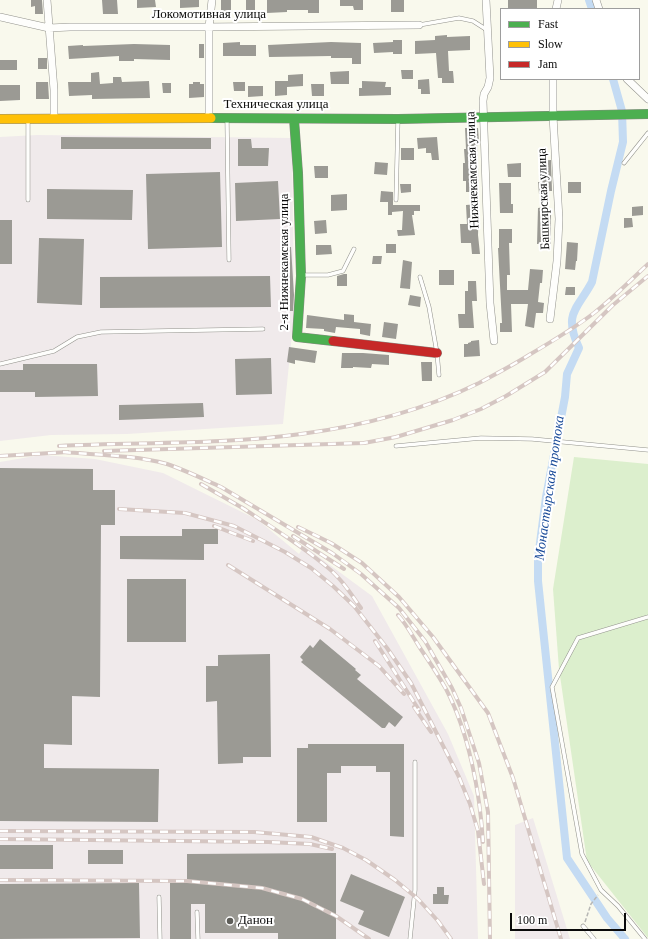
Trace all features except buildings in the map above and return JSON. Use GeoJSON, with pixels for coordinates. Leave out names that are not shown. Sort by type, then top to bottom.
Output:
{"type":"FeatureCollection","features":[{"type":"Feature","properties":{"kind":"street"},"geometry":{"type":"LineString","coordinates":[[47,0],[54,90],[54,119]]}},
{"type":"Feature","properties":{"kind":"street"},"geometry":{"type":"LineString","coordinates":[[210,118],[209,27],[212,0]]}},
{"type":"Feature","properties":{"kind":"street","name":"Нижнекамская улица"},"geometry":{"type":"LineString","coordinates":[[486,0],[490,78],[483,101],[490,303],[494,342]]}},
{"type":"Feature","properties":{"kind":"street","name":"Локомотивная улица"},"geometry":{"type":"LineString","coordinates":[[0,17],[49,28],[419,25]]}},
{"type":"Feature","properties":{"kind":"street","name":"Башкирская улица"},"geometry":{"type":"LineString","coordinates":[[550,319],[557,261],[559,219],[553,116],[553,80]]}},
{"type":"Feature","properties":{"kind":"street"},"geometry":{"type":"LineString","coordinates":[[628,80],[648,99]]}},
{"type":"Feature","properties":{"kind":"street","name":"Техническая улица"},"geometry":{"type":"LineString","coordinates":[[0,119],[398,119],[648,114]]}},
{"type":"Feature","properties":{"kind":"street","name":"2-я Нижнекамская улица"},"geometry":{"type":"LineString","coordinates":[[294,119],[298,173],[301,276],[297,337],[437,353]]}},
{"type":"Feature","properties":{"kind":"lane"},"geometry":{"type":"LineString","coordinates":[[419,25],[459,18],[473,21],[487,30]]}},
{"type":"Feature","properties":{"kind":"lane"},"geometry":{"type":"LineString","coordinates":[[227,118],[229,260]]}},
{"type":"Feature","properties":{"kind":"lane"},"geometry":{"type":"LineString","coordinates":[[28,119],[28,200]]}},
{"type":"Feature","properties":{"kind":"lane"},"geometry":{"type":"LineString","coordinates":[[396,200],[398,119]]}},
{"type":"Feature","properties":{"kind":"lane"},"geometry":{"type":"LineString","coordinates":[[624,163],[648,133]]}},
{"type":"Feature","properties":{"kind":"lane"},"geometry":{"type":"LineString","coordinates":[[301,276],[328,275],[343,271],[354,249]]}},
{"type":"Feature","properties":{"kind":"lane"},"geometry":{"type":"LineString","coordinates":[[420,277],[429,307],[437,353],[439,375]]}},
{"type":"Feature","properties":{"kind":"lane"},"geometry":{"type":"LineString","coordinates":[[0,364],[54,351],[77,338],[101,332],[263,329]]}},
{"type":"Feature","properties":{"kind":"lane"},"geometry":{"type":"LineString","coordinates":[[396,446],[481,438],[532,439],[648,450]]}},
{"type":"Feature","properties":{"kind":"lane"},"geometry":{"type":"LineString","coordinates":[[645,939],[618,906],[601,890],[582,854],[552,687],[578,638],[648,617]]}},
{"type":"Feature","properties":{"kind":"lane"},"geometry":{"type":"LineString","coordinates":[[410,939],[415,890],[415,762]]}},
{"type":"Feature","properties":{"kind":"lane"},"geometry":{"type":"LineString","coordinates":[[159,897],[160,939]]}},
{"type":"Feature","properties":{"kind":"lane"},"geometry":{"type":"LineString","coordinates":[[197,912],[198,939]]}},
{"type":"Feature","properties":{"kind":"lane"},"geometry":{"type":"LineString","coordinates":[[583,926],[594,939]]}},
{"type":"Feature","properties":{"kind":"path"},"geometry":{"type":"LineString","coordinates":[[583,926],[591,904],[597,896]]}},
{"type":"Feature","properties":{"kind":"shaded area"},"geometry":{"type":"Polygon","coordinates":[[[37,135],[292,138],[294,314],[283,424],[127,434],[51,435],[0,441],[0,137],[37,135]]]}},
{"type":"Feature","properties":{"kind":"shaded area"},"geometry":{"type":"Polygon","coordinates":[[[41,455],[95,459],[163,473],[258,520],[299,554],[304,546],[372,596],[448,734],[474,796],[478,939],[0,939],[0,462],[41,455]]]}},
{"type":"Feature","properties":{"kind":"shaded area"},"geometry":{"type":"Polygon","coordinates":[[[533,818],[570,939],[515,939],[515,825],[533,818]]]}},
{"type":"Feature","properties":{"kind":"green space"},"geometry":{"type":"Polygon","coordinates":[[[574,457],[648,464],[648,938],[587,861],[559,669],[553,589],[574,457]]]}},
{"type":"Feature","properties":{"kind":"waterway","name":"Монастырская протока"},"geometry":{"type":"LineString","coordinates":[[589,0],[592,8]]}},
{"type":"Feature","properties":{"kind":"waterway","name":"Монастырская протока"},"geometry":{"type":"LineString","coordinates":[[613,80],[622,111],[623,142],[592,282],[577,306],[572,319],[574,336],[579,348],[567,374],[565,397],[546,497],[538,558],[538,581],[567,858],[607,918],[625,939]]}},
{"type":"Feature","properties":{"kind":"railway"},"geometry":{"type":"LineString","coordinates":[[59,446],[211,442],[271,438],[324,431],[392,416],[415,409],[458,393],[479,383],[554,340],[594,313],[648,264]]}},
{"type":"Feature","properties":{"kind":"railway"},"geometry":{"type":"LineString","coordinates":[[104,451],[364,443],[396,437],[453,420],[481,409],[506,396],[545,372],[613,305],[648,276]]}},
{"type":"Feature","properties":{"kind":"railway"},"geometry":{"type":"LineString","coordinates":[[63,452],[129,457],[154,461],[180,469],[221,487],[332,553],[361,574],[399,608],[425,641],[452,688],[461,708],[479,763],[488,812],[490,939]]}},
{"type":"Feature","properties":{"kind":"railway"},"geometry":{"type":"LineString","coordinates":[[0,456],[68,452]]}},
{"type":"Feature","properties":{"kind":"railway"},"geometry":{"type":"LineString","coordinates":[[201,484],[246,510]]}},
{"type":"Feature","properties":{"kind":"railway"},"geometry":{"type":"LineString","coordinates":[[241,507],[296,543],[332,571],[350,592],[361,608]]}},
{"type":"Feature","properties":{"kind":"railway"},"geometry":{"type":"LineString","coordinates":[[119,509],[185,513],[234,526],[285,552],[311,568],[354,606],[387,648],[411,683],[459,777],[470,804],[478,831],[484,884]]}},
{"type":"Feature","properties":{"kind":"railway"},"geometry":{"type":"LineString","coordinates":[[214,526],[253,541]]}},
{"type":"Feature","properties":{"kind":"railway"},"geometry":{"type":"LineString","coordinates":[[298,527],[331,543],[362,563],[399,597],[433,637],[488,713],[513,778],[561,939]]}},
{"type":"Feature","properties":{"kind":"railway"},"geometry":{"type":"LineString","coordinates":[[293,536],[344,569]]}},
{"type":"Feature","properties":{"kind":"railway"},"geometry":{"type":"LineString","coordinates":[[228,565],[330,629],[379,666],[404,694]]}},
{"type":"Feature","properties":{"kind":"railway"},"geometry":{"type":"LineString","coordinates":[[398,615],[437,673],[454,706],[472,764],[479,804],[483,842]]}},
{"type":"Feature","properties":{"kind":"railway"},"geometry":{"type":"LineString","coordinates":[[375,641],[419,710]]}},
{"type":"Feature","properties":{"kind":"railway"},"geometry":{"type":"LineString","coordinates":[[414,707],[431,732]]}},
{"type":"Feature","properties":{"kind":"railway"},"geometry":{"type":"LineString","coordinates":[[0,831],[254,832],[311,837],[343,848],[366,860],[395,880],[418,899],[438,921],[451,939]]}},
{"type":"Feature","properties":{"kind":"railway"},"geometry":{"type":"LineString","coordinates":[[0,839],[268,842],[310,844],[332,849]]}},
{"type":"Feature","properties":{"kind":"railway"},"geometry":{"type":"LineString","coordinates":[[0,880],[187,881],[262,888],[302,899],[336,916],[369,939]]}},
{"type":"Feature","properties":{"kind":"traffic: fast"},"geometry":{"type":"LineString","coordinates":[[211,118],[398,119],[648,114]]}},
{"type":"Feature","properties":{"kind":"traffic: fast"},"geometry":{"type":"LineString","coordinates":[[294,119],[298,173],[301,276],[297,337],[333,341]]}},
{"type":"Feature","properties":{"kind":"traffic: slow"},"geometry":{"type":"LineString","coordinates":[[0,119],[211,118]]}},
{"type":"Feature","properties":{"kind":"traffic: jam"},"geometry":{"type":"LineString","coordinates":[[333,341],[437,353]]}},
{"type":"Feature","properties":{"kind":"place","name":"Данон"},"geometry":{"type":"Point","coordinates":[230,921]}}]}
